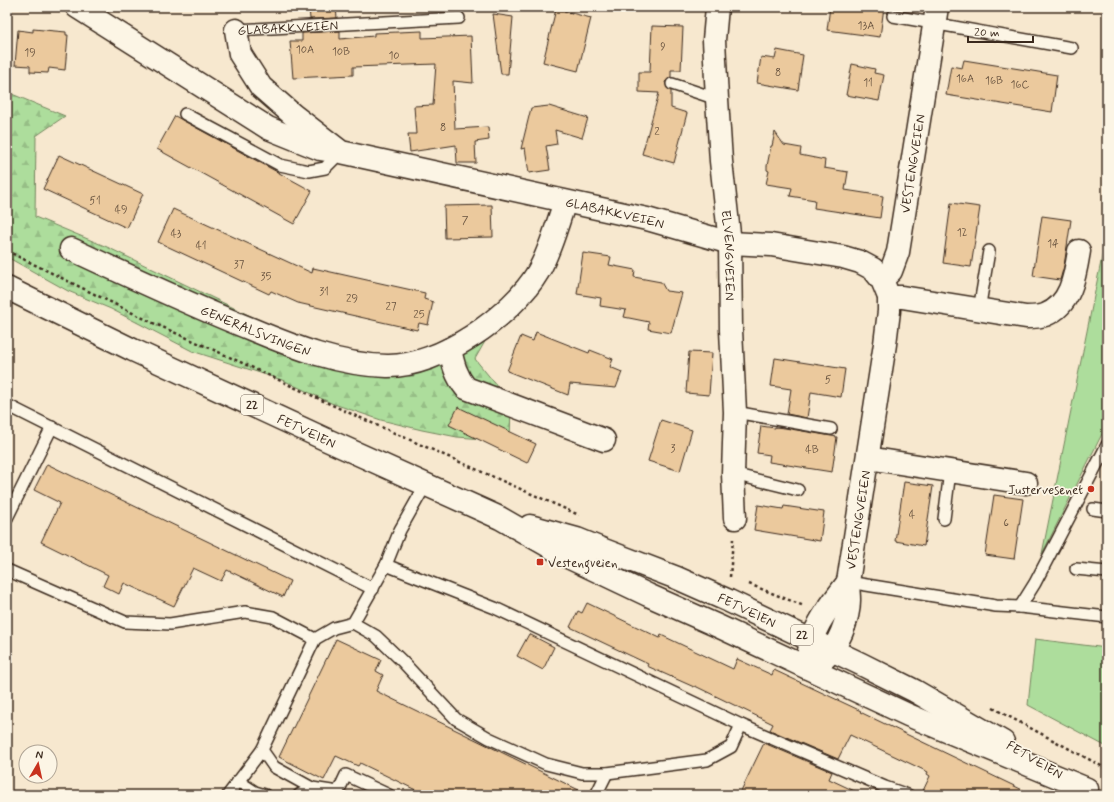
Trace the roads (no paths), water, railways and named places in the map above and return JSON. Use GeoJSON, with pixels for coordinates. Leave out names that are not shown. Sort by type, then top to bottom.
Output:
{"type":"FeatureCollection","features":[{"type":"Feature","properties":{"kind":"main road","name":"GLABAKKVEIEN"},"geometry":{"type":"LineString","coordinates":[[78,7],[268,128],[320,149],[341,152],[647,219],[730,243],[771,245],[843,257],[860,262],[873,269],[885,288]]}},
{"type":"Feature","properties":{"kind":"main road","name":"ELVENGVEIEN"},"geometry":{"type":"LineString","coordinates":[[717,7],[714,40],[717,99],[721,161],[730,243],[731,330],[735,412],[733,474],[735,518]]}},
{"type":"Feature","properties":{"kind":"main road","name":"VESTENGVEIEN"},"geometry":{"type":"LineString","coordinates":[[808,668],[824,660],[833,650],[844,628],[848,614],[848,582],[889,312],[885,288],[898,252],[935,16]]}},
{"type":"Feature","properties":{"kind":"main road","name":"GLABAKKVEIEN"},"geometry":{"type":"LineString","coordinates":[[236,30],[240,54],[261,87],[293,115],[341,152]]}},
{"type":"Feature","properties":{"kind":"main road","name":"GENERALSVINGEN"},"geometry":{"type":"LineString","coordinates":[[71,249],[149,286],[279,341],[337,360],[359,364],[388,366],[422,361],[450,349],[487,326],[513,304],[526,290],[539,271],[548,253],[565,202]]}},
{"type":"Feature","properties":{"kind":"main road"},"geometry":{"type":"LineString","coordinates":[[885,288],[902,297],[1026,317],[1044,315],[1059,307],[1068,294],[1074,279],[1079,251]]}},
{"type":"Feature","properties":{"kind":"main road","name":"FETVEIEN"},"geometry":{"type":"LineString","coordinates":[[7,288],[140,353],[500,518],[568,557],[908,715],[1093,792]]}},
{"type":"Feature","properties":{"kind":"main road"},"geometry":{"type":"LineString","coordinates":[[450,349],[455,369],[466,388],[604,440]]}},
{"type":"Feature","properties":{"kind":"main road","name":"VESTENGVEIEN"},"geometry":{"type":"LineString","coordinates":[[868,458],[1026,483]]}},
{"type":"Feature","properties":{"kind":"main road","name":"FETVEIEN"},"geometry":{"type":"LineString","coordinates":[[500,518],[577,539],[649,567],[729,601],[915,691],[1093,792]]}},
{"type":"Feature","properties":{"kind":"main road","name":"VESTENGVEIEN"},"geometry":{"type":"LineString","coordinates":[[808,668],[812,640],[824,616],[848,582]]}},
{"type":"Feature","properties":{"kind":"lane"},"geometry":{"type":"LineString","coordinates":[[893,16],[935,16],[1072,48]]}},
{"type":"Feature","properties":{"kind":"lane","name":"GLABAKKVEIEN"},"geometry":{"type":"LineString","coordinates":[[236,30],[459,18]]}},
{"type":"Feature","properties":{"kind":"lane"},"geometry":{"type":"LineString","coordinates":[[672,84],[717,99]]}},
{"type":"Feature","properties":{"kind":"lane"},"geometry":{"type":"LineString","coordinates":[[184,114],[280,165],[309,171],[325,168],[341,152]]}},
{"type":"Feature","properties":{"kind":"lane"},"geometry":{"type":"LineString","coordinates":[[979,310],[988,251]]}},
{"type":"Feature","properties":{"kind":"lane"},"geometry":{"type":"LineString","coordinates":[[7,405],[373,589]]}},
{"type":"Feature","properties":{"kind":"lane"},"geometry":{"type":"LineString","coordinates":[[735,412],[831,429]]}},
{"type":"Feature","properties":{"kind":"lane"},"geometry":{"type":"LineString","coordinates":[[7,518],[52,427]]}},
{"type":"Feature","properties":{"kind":"lane"},"geometry":{"type":"LineString","coordinates":[[1020,607],[1035,583],[1107,445]]}},
{"type":"Feature","properties":{"kind":"lane"},"geometry":{"type":"LineString","coordinates":[[944,519],[950,471]]}},
{"type":"Feature","properties":{"kind":"lane"},"geometry":{"type":"LineString","coordinates":[[733,474],[798,490]]}},
{"type":"Feature","properties":{"kind":"lane"},"geometry":{"type":"LineString","coordinates":[[353,623],[386,565],[400,530],[426,484]]}},
{"type":"Feature","properties":{"kind":"lane"},"geometry":{"type":"LineString","coordinates":[[1094,509],[1107,511]]}},
{"type":"Feature","properties":{"kind":"lane"},"geometry":{"type":"LineString","coordinates":[[386,565],[495,608],[741,725],[885,787],[908,795]]}},
{"type":"Feature","properties":{"kind":"lane"},"geometry":{"type":"LineString","coordinates":[[1076,569],[1107,572]]}},
{"type":"Feature","properties":{"kind":"lane"},"geometry":{"type":"LineString","coordinates":[[7,570],[125,622],[170,624],[245,612],[273,617],[315,638]]}},
{"type":"Feature","properties":{"kind":"lane"},"geometry":{"type":"LineString","coordinates":[[848,582],[996,606],[1020,607],[1107,617]]}},
{"type":"Feature","properties":{"kind":"lane"},"geometry":{"type":"LineString","coordinates":[[228,795],[262,750],[315,638],[334,628],[353,623],[376,636],[456,719],[489,738],[546,764],[582,773],[607,774],[707,760],[731,747],[741,725]]}},
{"type":"Feature","properties":{"kind":"lane"},"geometry":{"type":"LineString","coordinates":[[262,750],[274,767],[312,788],[338,792],[346,775],[389,795]]}},
{"type":"Feature","properties":{"kind":"lane"},"geometry":{"type":"LineString","coordinates":[[596,795],[607,774]]}},
{"type":"Feature","properties":{"kind":"lane"},"geometry":{"type":"LineString","coordinates":[[238,781],[255,792],[265,795]]}},
{"type":"Feature","properties":{"kind":"lane"},"geometry":{"type":"LineString","coordinates":[[299,795],[312,788]]}},
{"type":"Feature","properties":{"kind":"place","name":"Justervesenet"},"geometry":{"type":"Point","coordinates":[1091,489]}},
{"type":"Feature","properties":{"kind":"place","name":"Vestengveien"},"geometry":{"type":"Point","coordinates":[540,562]}}]}
